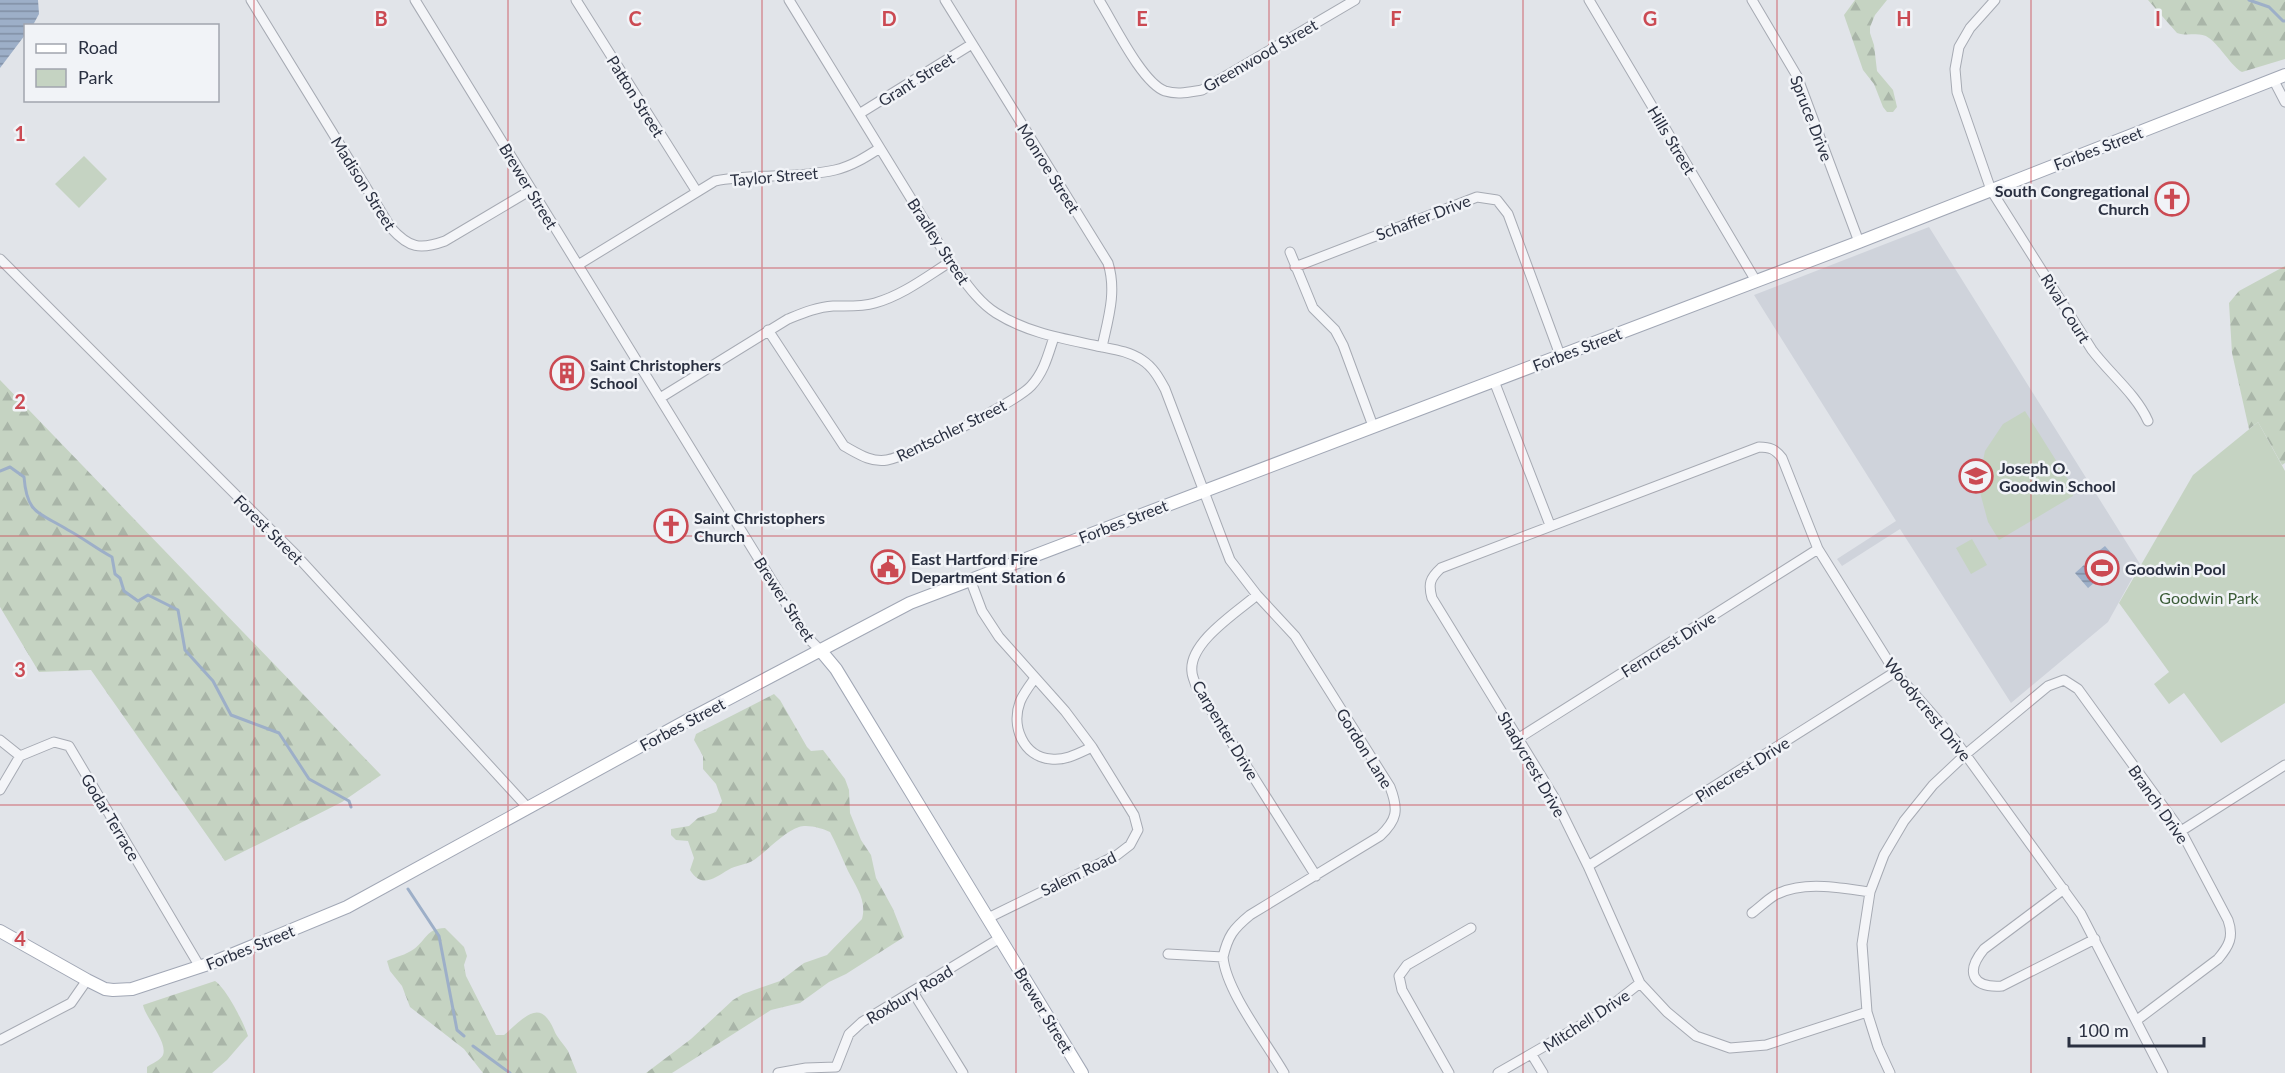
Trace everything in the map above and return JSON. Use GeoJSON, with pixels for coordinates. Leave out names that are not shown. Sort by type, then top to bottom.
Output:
{"type":"FeatureCollection","features":[{"type":"Feature","properties":{"kind":"main road","name":"Forbes Street"},"geometry":{"type":"LineString","coordinates":[[0,931],[105,989],[123,990],[200,967],[347,907],[899,607],[1859,242],[2279,77]]}},
{"type":"Feature","properties":{"kind":"main road","name":"Brewer Street"},"geometry":{"type":"LineString","coordinates":[[821,651],[836,669],[1082,1073]]}},
{"type":"Feature","properties":{"kind":"street","name":"Madison Street"},"geometry":{"type":"LineString","coordinates":[[250,0],[391,228],[401,239],[416,247],[430,246],[445,241],[531,190]]}},
{"type":"Feature","properties":{"kind":"street","name":"Brewer Street"},"geometry":{"type":"LineString","coordinates":[[415,0],[806,636],[821,651]]}},
{"type":"Feature","properties":{"kind":"street","name":"Patton Street"},"geometry":{"type":"LineString","coordinates":[[576,0],[697,192]]}},
{"type":"Feature","properties":{"kind":"street","name":"Bradley Street"},"geometry":{"type":"LineString","coordinates":[[789,0],[950,262],[975,296],[995,313],[1019,325],[1054,337],[1122,351],[1142,360],[1155,372],[1165,389],[1203,491]]}},
{"type":"Feature","properties":{"kind":"street","name":"Monroe Street"},"geometry":{"type":"LineString","coordinates":[[945,0],[1108,263],[1113,278],[1113,293],[1102,347]]}},
{"type":"Feature","properties":{"kind":"street","name":"Greenwood Street"},"geometry":{"type":"LineString","coordinates":[[1099,0],[1146,77],[1163,90],[1181,94],[1202,90],[1355,0]]}},
{"type":"Feature","properties":{"kind":"street","name":"Hills Street"},"geometry":{"type":"LineString","coordinates":[[1589,0],[1756,281]]}},
{"type":"Feature","properties":{"kind":"street","name":"Spruce Drive"},"geometry":{"type":"LineString","coordinates":[[1752,0],[1797,76],[1859,242]]}},
{"type":"Feature","properties":{"kind":"street","name":"Rival Court"},"geometry":{"type":"LineString","coordinates":[[1995,0],[1970,28],[1959,47],[1955,69],[1957,92],[1962,109],[1991,190],[2092,350],[2142,408],[2148,421]]}},
{"type":"Feature","properties":{"kind":"street","name":"Grant Street"},"geometry":{"type":"LineString","coordinates":[[860,114],[972,44]]}},
{"type":"Feature","properties":{"kind":"street"},"geometry":{"type":"LineString","coordinates":[[2279,77],[2285,102]]}},
{"type":"Feature","properties":{"kind":"street","name":"Taylor Street"},"geometry":{"type":"LineString","coordinates":[[578,265],[715,181],[738,177],[808,174],[836,170],[880,148]]}},
{"type":"Feature","properties":{"kind":"street","name":"Schaffer Drive"},"geometry":{"type":"LineString","coordinates":[[1295,267],[1477,197],[1497,200],[1508,214],[1560,355]]}},
{"type":"Feature","properties":{"kind":"street"},"geometry":{"type":"LineString","coordinates":[[1290,252],[1313,308],[1335,330],[1343,345],[1373,426]]}},
{"type":"Feature","properties":{"kind":"street","name":"Forest Street"},"geometry":{"type":"LineString","coordinates":[[0,259],[296,555],[528,808]]}},
{"type":"Feature","properties":{"kind":"street"},"geometry":{"type":"LineString","coordinates":[[660,398],[788,319],[809,310],[832,306],[856,307],[896,295],[950,262]]}},
{"type":"Feature","properties":{"kind":"street","name":"Rentschler Street"},"geometry":{"type":"LineString","coordinates":[[768,330],[844,446],[863,457],[885,461],[906,454],[1013,400],[1029,388],[1044,370],[1054,337]]}},
{"type":"Feature","properties":{"kind":"street"},"geometry":{"type":"LineString","coordinates":[[1494,381],[1550,525]]}},
{"type":"Feature","properties":{"kind":"street","name":"Woodycrest Drive"},"geometry":{"type":"LineString","coordinates":[[1550,525],[1759,447],[1776,450],[1782,458],[1818,549],[1895,672],[1966,754],[2064,889],[2095,939],[2163,1073]]}},
{"type":"Feature","properties":{"kind":"street","name":"Gordon Lane"},"geometry":{"type":"LineString","coordinates":[[1203,491],[1230,560],[1257,595],[1295,636],[1390,788],[1395,800],[1396,813],[1392,825],[1380,836],[1250,915],[1234,929],[1223,957]]}},
{"type":"Feature","properties":{"kind":"street","name":"Shadycrest Drive"},"geometry":{"type":"LineString","coordinates":[[1550,525],[1441,568],[1431,577],[1429,588],[1432,598],[1554,797],[1588,866],[1640,983],[1667,1012],[1696,1036],[1730,1048],[1766,1045],[1867,1012]]}},
{"type":"Feature","properties":{"kind":"street","name":"Ferncrest Drive"},"geometry":{"type":"LineString","coordinates":[[1519,738],[1818,549]]}},
{"type":"Feature","properties":{"kind":"street","name":"Salem Road"},"geometry":{"type":"LineString","coordinates":[[970,579],[982,611],[999,637],[1065,711],[1092,747],[1134,815],[1138,830],[1130,845],[1117,855],[988,918]]}},
{"type":"Feature","properties":{"kind":"street","name":"Carpenter Drive"},"geometry":{"type":"LineString","coordinates":[[1257,595],[1204,640],[1194,655],[1192,672],[1196,686],[1316,876]]}},
{"type":"Feature","properties":{"kind":"street","name":"Pinecrest Drive"},"geometry":{"type":"LineString","coordinates":[[1588,866],[1895,672]]}},
{"type":"Feature","properties":{"kind":"street"},"geometry":{"type":"LineString","coordinates":[[1035,678],[1020,702],[1016,722],[1020,739],[1034,754],[1052,759],[1072,756],[1092,747]]}},
{"type":"Feature","properties":{"kind":"street","name":"Branch Drive"},"geometry":{"type":"LineString","coordinates":[[1966,754],[2048,686],[2064,680],[2078,689],[2181,831],[2228,920],[2232,932],[2228,947],[2218,959],[2137,1020]]}},
{"type":"Feature","properties":{"kind":"street"},"geometry":{"type":"LineString","coordinates":[[0,740],[20,756],[0,790]]}},
{"type":"Feature","properties":{"kind":"street","name":"Godar Terrace"},"geometry":{"type":"LineString","coordinates":[[20,756],[54,742],[69,746],[200,967]]}},
{"type":"Feature","properties":{"kind":"street"},"geometry":{"type":"LineString","coordinates":[[1890,1073],[1878,1047],[1867,1012],[1862,944],[1870,892],[1884,855],[1904,821],[1933,785],[1966,754]]}},
{"type":"Feature","properties":{"kind":"street"},"geometry":{"type":"LineString","coordinates":[[2181,831],[2285,765]]}},
{"type":"Feature","properties":{"kind":"street"},"geometry":{"type":"LineString","coordinates":[[1752,913],[1776,895],[1807,886],[1870,892]]}},
{"type":"Feature","properties":{"kind":"street"},"geometry":{"type":"LineString","coordinates":[[2064,889],[1984,949],[1974,961],[1973,974],[1980,983],[1989,987],[2002,986],[2095,939]]}},
{"type":"Feature","properties":{"kind":"street"},"geometry":{"type":"LineString","coordinates":[[1449,1073],[1402,990],[1399,976],[1407,965],[1471,928]]}},
{"type":"Feature","properties":{"kind":"street","name":"Roxbury Road"},"geometry":{"type":"LineString","coordinates":[[778,1073],[806,1068],[838,1070],[849,1034],[862,1022],[1000,938]]}},
{"type":"Feature","properties":{"kind":"street"},"geometry":{"type":"LineString","coordinates":[[1168,954],[1223,957],[1224,969],[1234,990],[1284,1073]]}},
{"type":"Feature","properties":{"kind":"street"},"geometry":{"type":"LineString","coordinates":[[0,1040],[71,1003],[87,980]]}},
{"type":"Feature","properties":{"kind":"street","name":"Mitchell Drive"},"geometry":{"type":"LineString","coordinates":[[1498,1073],[1602,1013],[1640,983]]}},
{"type":"Feature","properties":{"kind":"street"},"geometry":{"type":"LineString","coordinates":[[913,992],[963,1073]]}},
{"type":"Feature","properties":{"kind":"street"},"geometry":{"type":"LineString","coordinates":[[1532,1055],[1543,1073]]}},
{"type":"Feature","properties":{"kind":"shaded area","name":"Joseph O. Goodwin School"},"geometry":{"type":"Polygon","coordinates":[[[1929,227],[2140,564],[2108,622],[2011,703],[1900,529],[1842,566],[1837,559],[1896,521],[1754,295],[1929,227]]]}},
{"type":"Feature","properties":{"kind":"green space"},"geometry":{"type":"Polygon","coordinates":[[[1855,0],[1887,0],[1875,15],[1870,33],[1877,71],[1893,90],[1897,107],[1893,112],[1887,112],[1883,107],[1874,84],[1863,70],[1844,15],[1855,0]]]}},
{"type":"Feature","properties":{"kind":"green space"},"geometry":{"type":"Polygon","coordinates":[[[2148,0],[2285,0],[2285,59],[2242,72],[2209,38],[2202,35],[2177,33],[2148,0]]]}},
{"type":"Feature","properties":{"kind":"green space"},"geometry":{"type":"Polygon","coordinates":[[[84,156],[107,179],[79,208],[55,184],[84,156]]]}},
{"type":"Feature","properties":{"kind":"green space"},"geometry":{"type":"Polygon","coordinates":[[[2285,266],[2285,463],[2282,465],[2258,422],[2249,429],[2232,353],[2229,303],[2239,291],[2285,266]]]}},
{"type":"Feature","properties":{"kind":"green space"},"geometry":{"type":"Polygon","coordinates":[[[0,380],[381,775],[342,802],[225,861],[91,670],[39,672],[0,607],[0,380]]]}},
{"type":"Feature","properties":{"kind":"green space"},"geometry":{"type":"Polygon","coordinates":[[[2025,411],[2074,489],[2073,496],[1999,540],[1988,522],[1978,485],[1985,451],[2003,424],[2025,411]]]}},
{"type":"Feature","properties":{"kind":"green space","name":"Goodwin Park"},"geometry":{"type":"Polygon","coordinates":[[[2258,422],[2285,471],[2285,703],[2221,743],[2184,693],[2169,704],[2154,684],[2169,672],[2119,603],[2193,475],[2258,422]]]}},
{"type":"Feature","properties":{"kind":"green space"},"geometry":{"type":"Polygon","coordinates":[[[1972,539],[1987,565],[1971,574],[1956,548],[1972,539]]]}},
{"type":"Feature","properties":{"kind":"green space"},"geometry":{"type":"Polygon","coordinates":[[[774,694],[780,700],[807,747],[811,751],[823,750],[845,779],[849,790],[850,813],[861,840],[871,855],[876,878],[893,909],[904,937],[846,974],[829,982],[800,1003],[771,1010],[672,1073],[646,1073],[691,1039],[733,1000],[743,994],[780,981],[804,963],[827,955],[862,919],[863,906],[860,894],[830,832],[814,827],[799,827],[782,837],[754,860],[731,868],[708,880],[699,879],[690,870],[694,858],[688,841],[676,840],[671,835],[671,829],[689,826],[698,818],[716,812],[722,801],[716,784],[703,769],[703,756],[694,740],[696,734],[774,694]]]}},
{"type":"Feature","properties":{"kind":"green space"},"geometry":{"type":"Polygon","coordinates":[[[445,928],[464,947],[467,956],[464,965],[466,976],[496,1035],[504,1035],[531,1014],[543,1014],[568,1051],[577,1073],[483,1073],[464,1049],[410,1007],[402,986],[390,971],[387,961],[411,951],[434,930],[445,928]]]}},
{"type":"Feature","properties":{"kind":"green space"},"geometry":{"type":"Polygon","coordinates":[[[215,981],[229,998],[248,1036],[212,1073],[147,1073],[147,1067],[162,1057],[164,1050],[143,1005],[215,981]]]}},
{"type":"Feature","properties":{"kind":"water"},"geometry":{"type":"Polygon","coordinates":[[[0,0],[38,0],[39,14],[34,24],[24,24],[24,36],[0,68],[0,0]]]}},
{"type":"Feature","properties":{"kind":"water","name":"Goodwin Pool"},"geometry":{"type":"Polygon","coordinates":[[[2105,546],[2119,562],[2088,588],[2075,573],[2084,565],[2089,571],[2102,560],[2096,553],[2105,546]]]}},
{"type":"Feature","properties":{"kind":"waterway"},"geometry":{"type":"LineString","coordinates":[[2249,0],[2269,7],[2285,21]]}},
{"type":"Feature","properties":{"kind":"waterway"},"geometry":{"type":"LineString","coordinates":[[0,471],[10,467],[24,477],[28,499],[36,511],[112,557],[115,574],[120,578],[124,591],[138,601],[148,595],[178,610],[185,650],[213,681],[231,715],[279,733],[309,779],[349,801],[351,807]]}},
{"type":"Feature","properties":{"kind":"waterway"},"geometry":{"type":"LineString","coordinates":[[408,889],[439,936],[457,1030],[464,1036]]}},
{"type":"Feature","properties":{"kind":"waterway"},"geometry":{"type":"LineString","coordinates":[[473,1046],[510,1073]]}},
{"type":"Feature","properties":{"kind":"place","name":"South Congregational Church"},"geometry":{"type":"Point","coordinates":[2172,199]}},
{"type":"Feature","properties":{"kind":"place","name":"Saint Christophers School"},"geometry":{"type":"Point","coordinates":[567,373]}},
{"type":"Feature","properties":{"kind":"place","name":"Joseph O. Goodwin School"},"geometry":{"type":"Point","coordinates":[1976,476]}},
{"type":"Feature","properties":{"kind":"place","name":"Saint Christophers Church"},"geometry":{"type":"Point","coordinates":[671,526]}},
{"type":"Feature","properties":{"kind":"place","name":"East Hartford Fire Department Station 6"},"geometry":{"type":"Point","coordinates":[888,567]}},
{"type":"Feature","properties":{"kind":"place","name":"Goodwin Pool"},"geometry":{"type":"Point","coordinates":[2102,568]}}]}
